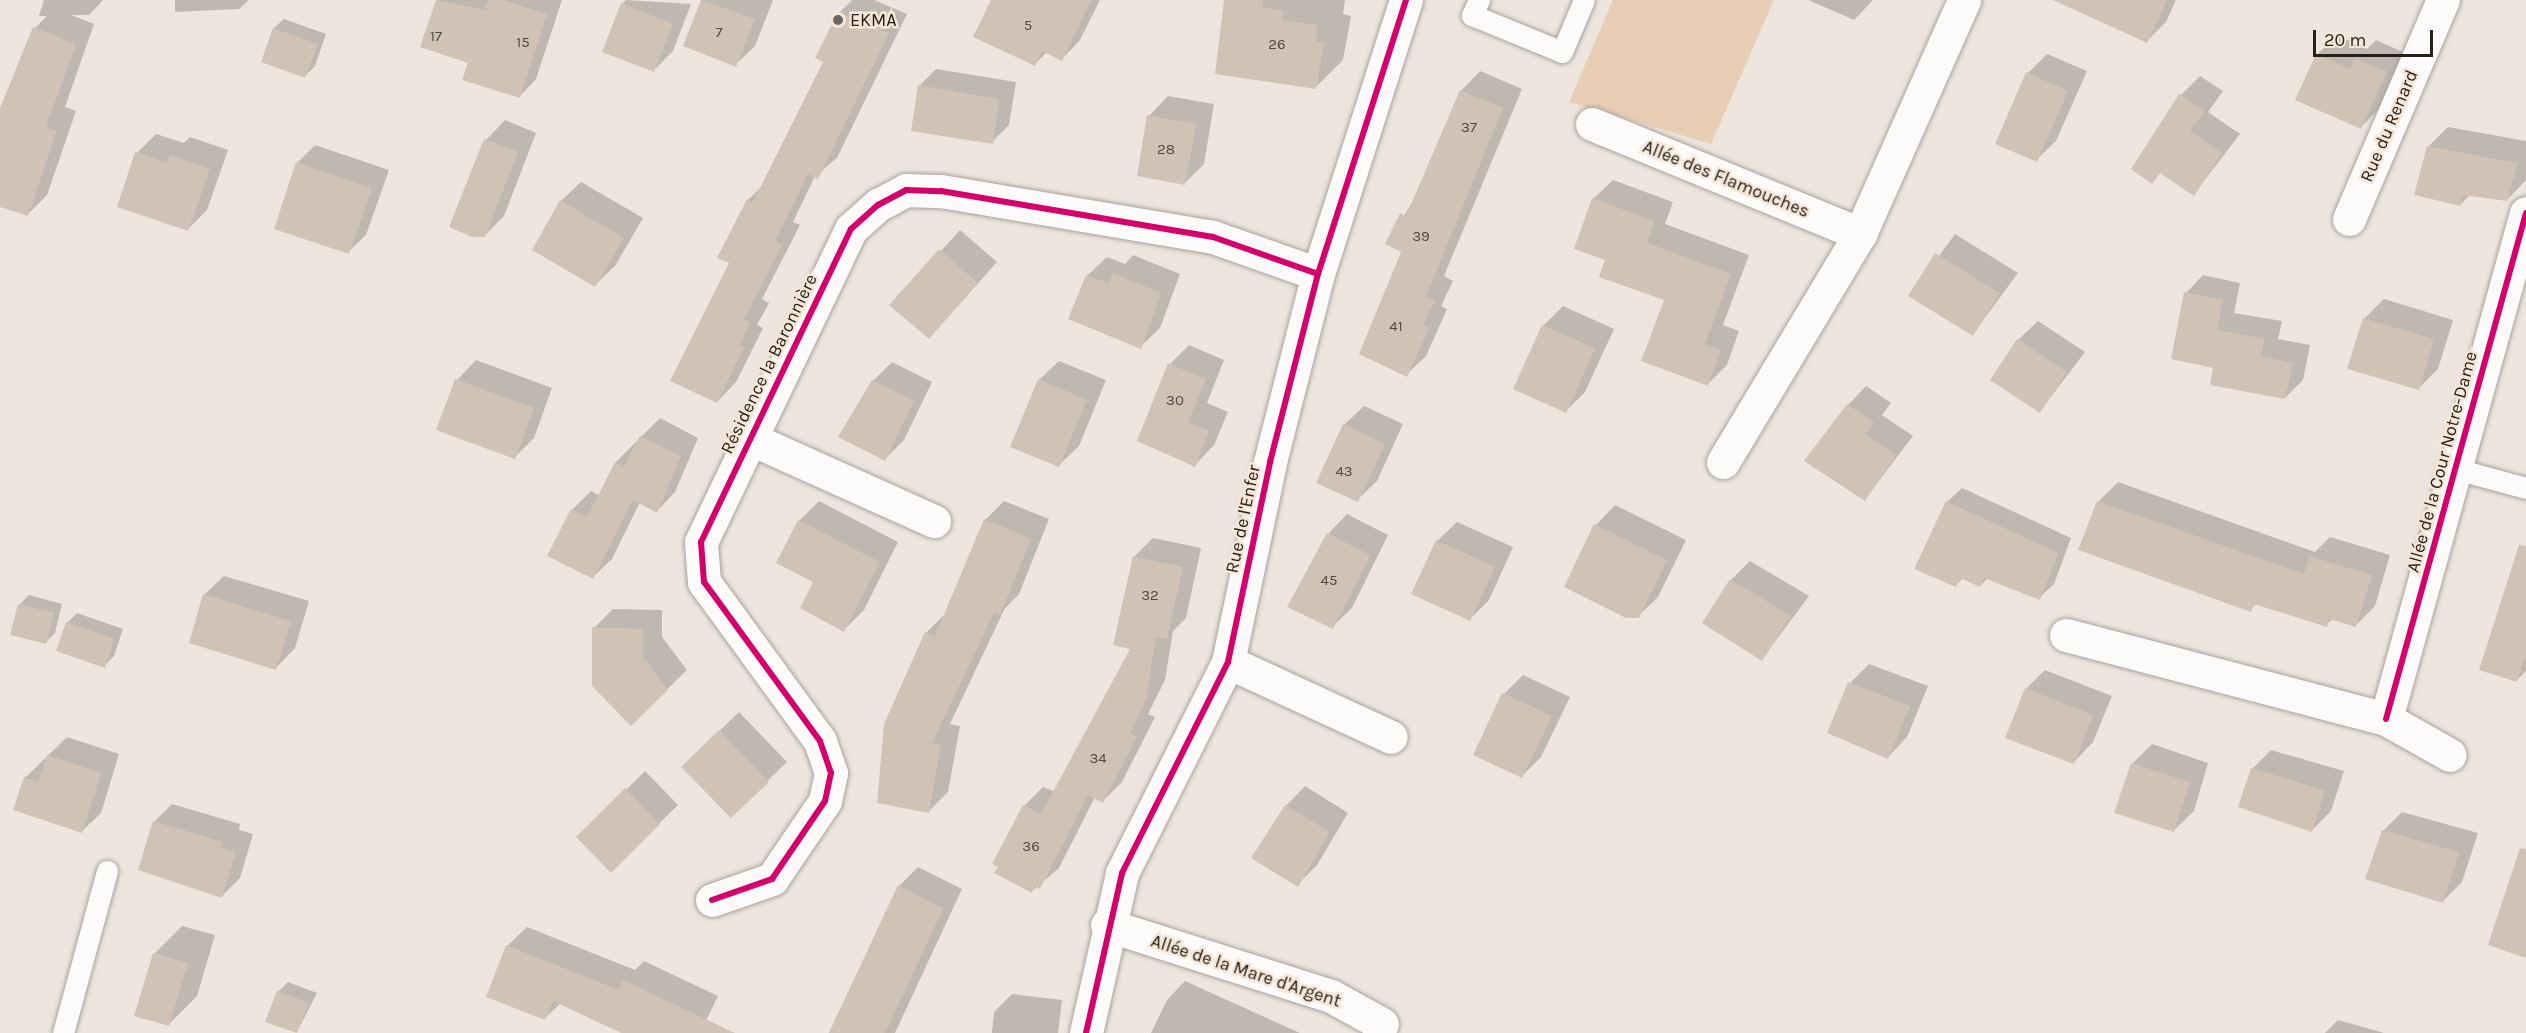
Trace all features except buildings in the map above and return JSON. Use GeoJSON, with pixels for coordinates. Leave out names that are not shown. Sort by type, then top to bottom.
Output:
{"type":"FeatureCollection","features":[{"type":"Feature","properties":{"kind":"street","name":"Rue de l'Enfer"},"geometry":{"type":"LineString","coordinates":[[1086,1033],[1107,925],[1122,873],[1228,662],[1270,462],[1318,274],[1406,0]]}},
{"type":"Feature","properties":{"kind":"street"},"geometry":{"type":"LineString","coordinates":[[1723,462],[1860,234],[1964,0]]}},
{"type":"Feature","properties":{"kind":"street","name":"Rue du Renard"},"geometry":{"type":"LineString","coordinates":[[2349,219],[2443,0]]}},
{"type":"Feature","properties":{"kind":"street","name":"Allée des Flamouches"},"geometry":{"type":"LineString","coordinates":[[1592,124],[1860,234]]}},
{"type":"Feature","properties":{"kind":"street","name":"Résidence la Baronnière"},"geometry":{"type":"LineString","coordinates":[[712,900],[772,879],[825,801],[831,773],[820,741],[704,582],[701,542],[851,229],[878,205],[906,190],[941,191],[1213,237],[1318,274]]}},
{"type":"Feature","properties":{"kind":"street","name":"Allée de la Cour Notre-Dame"},"geometry":{"type":"LineString","coordinates":[[2386,719],[2526,213]]}},
{"type":"Feature","properties":{"kind":"street","name":"Résidence la Baronnière"},"geometry":{"type":"LineString","coordinates":[[749,438],[933,521]]}},
{"type":"Feature","properties":{"kind":"street"},"geometry":{"type":"LineString","coordinates":[[2066,634],[2386,719],[2450,755]]}},
{"type":"Feature","properties":{"kind":"street"},"geometry":{"type":"LineString","coordinates":[[1228,662],[1392,737]]}},
{"type":"Feature","properties":{"kind":"street","name":"Allée de la Mare d'Argent"},"geometry":{"type":"LineString","coordinates":[[1107,925],[1331,996],[1382,1024]]}},
{"type":"Feature","properties":{"kind":"lane"},"geometry":{"type":"LineString","coordinates":[[1479,0],[1472,15],[1562,52],[1584,0]]}},
{"type":"Feature","properties":{"kind":"lane"},"geometry":{"type":"LineString","coordinates":[[2456,469],[2526,488]]}},
{"type":"Feature","properties":{"kind":"lane"},"geometry":{"type":"LineString","coordinates":[[63,1033],[107,871]]}},
{"type":"Feature","properties":{"kind":"shaded area"},"geometry":{"type":"Polygon","coordinates":[[[1613,0],[1774,0],[1711,144],[1569,102],[1613,0]]]}},
{"type":"Feature","properties":{"kind":"cycle path"},"geometry":{"type":"LineString","coordinates":[[1086,1033],[1122,873],[1228,662],[1270,462],[1318,274],[1406,0]]}},
{"type":"Feature","properties":{"kind":"cycle path"},"geometry":{"type":"LineString","coordinates":[[712,900],[772,879],[825,801],[831,773],[820,741],[704,582],[701,542],[851,229],[878,205],[906,190],[941,191],[1213,237],[1318,274]]}},
{"type":"Feature","properties":{"kind":"cycle path"},"geometry":{"type":"LineString","coordinates":[[2386,719],[2526,213]]}},
{"type":"Feature","properties":{"kind":"place","name":"EKMA"},"geometry":{"type":"Point","coordinates":[838,20]}}]}
